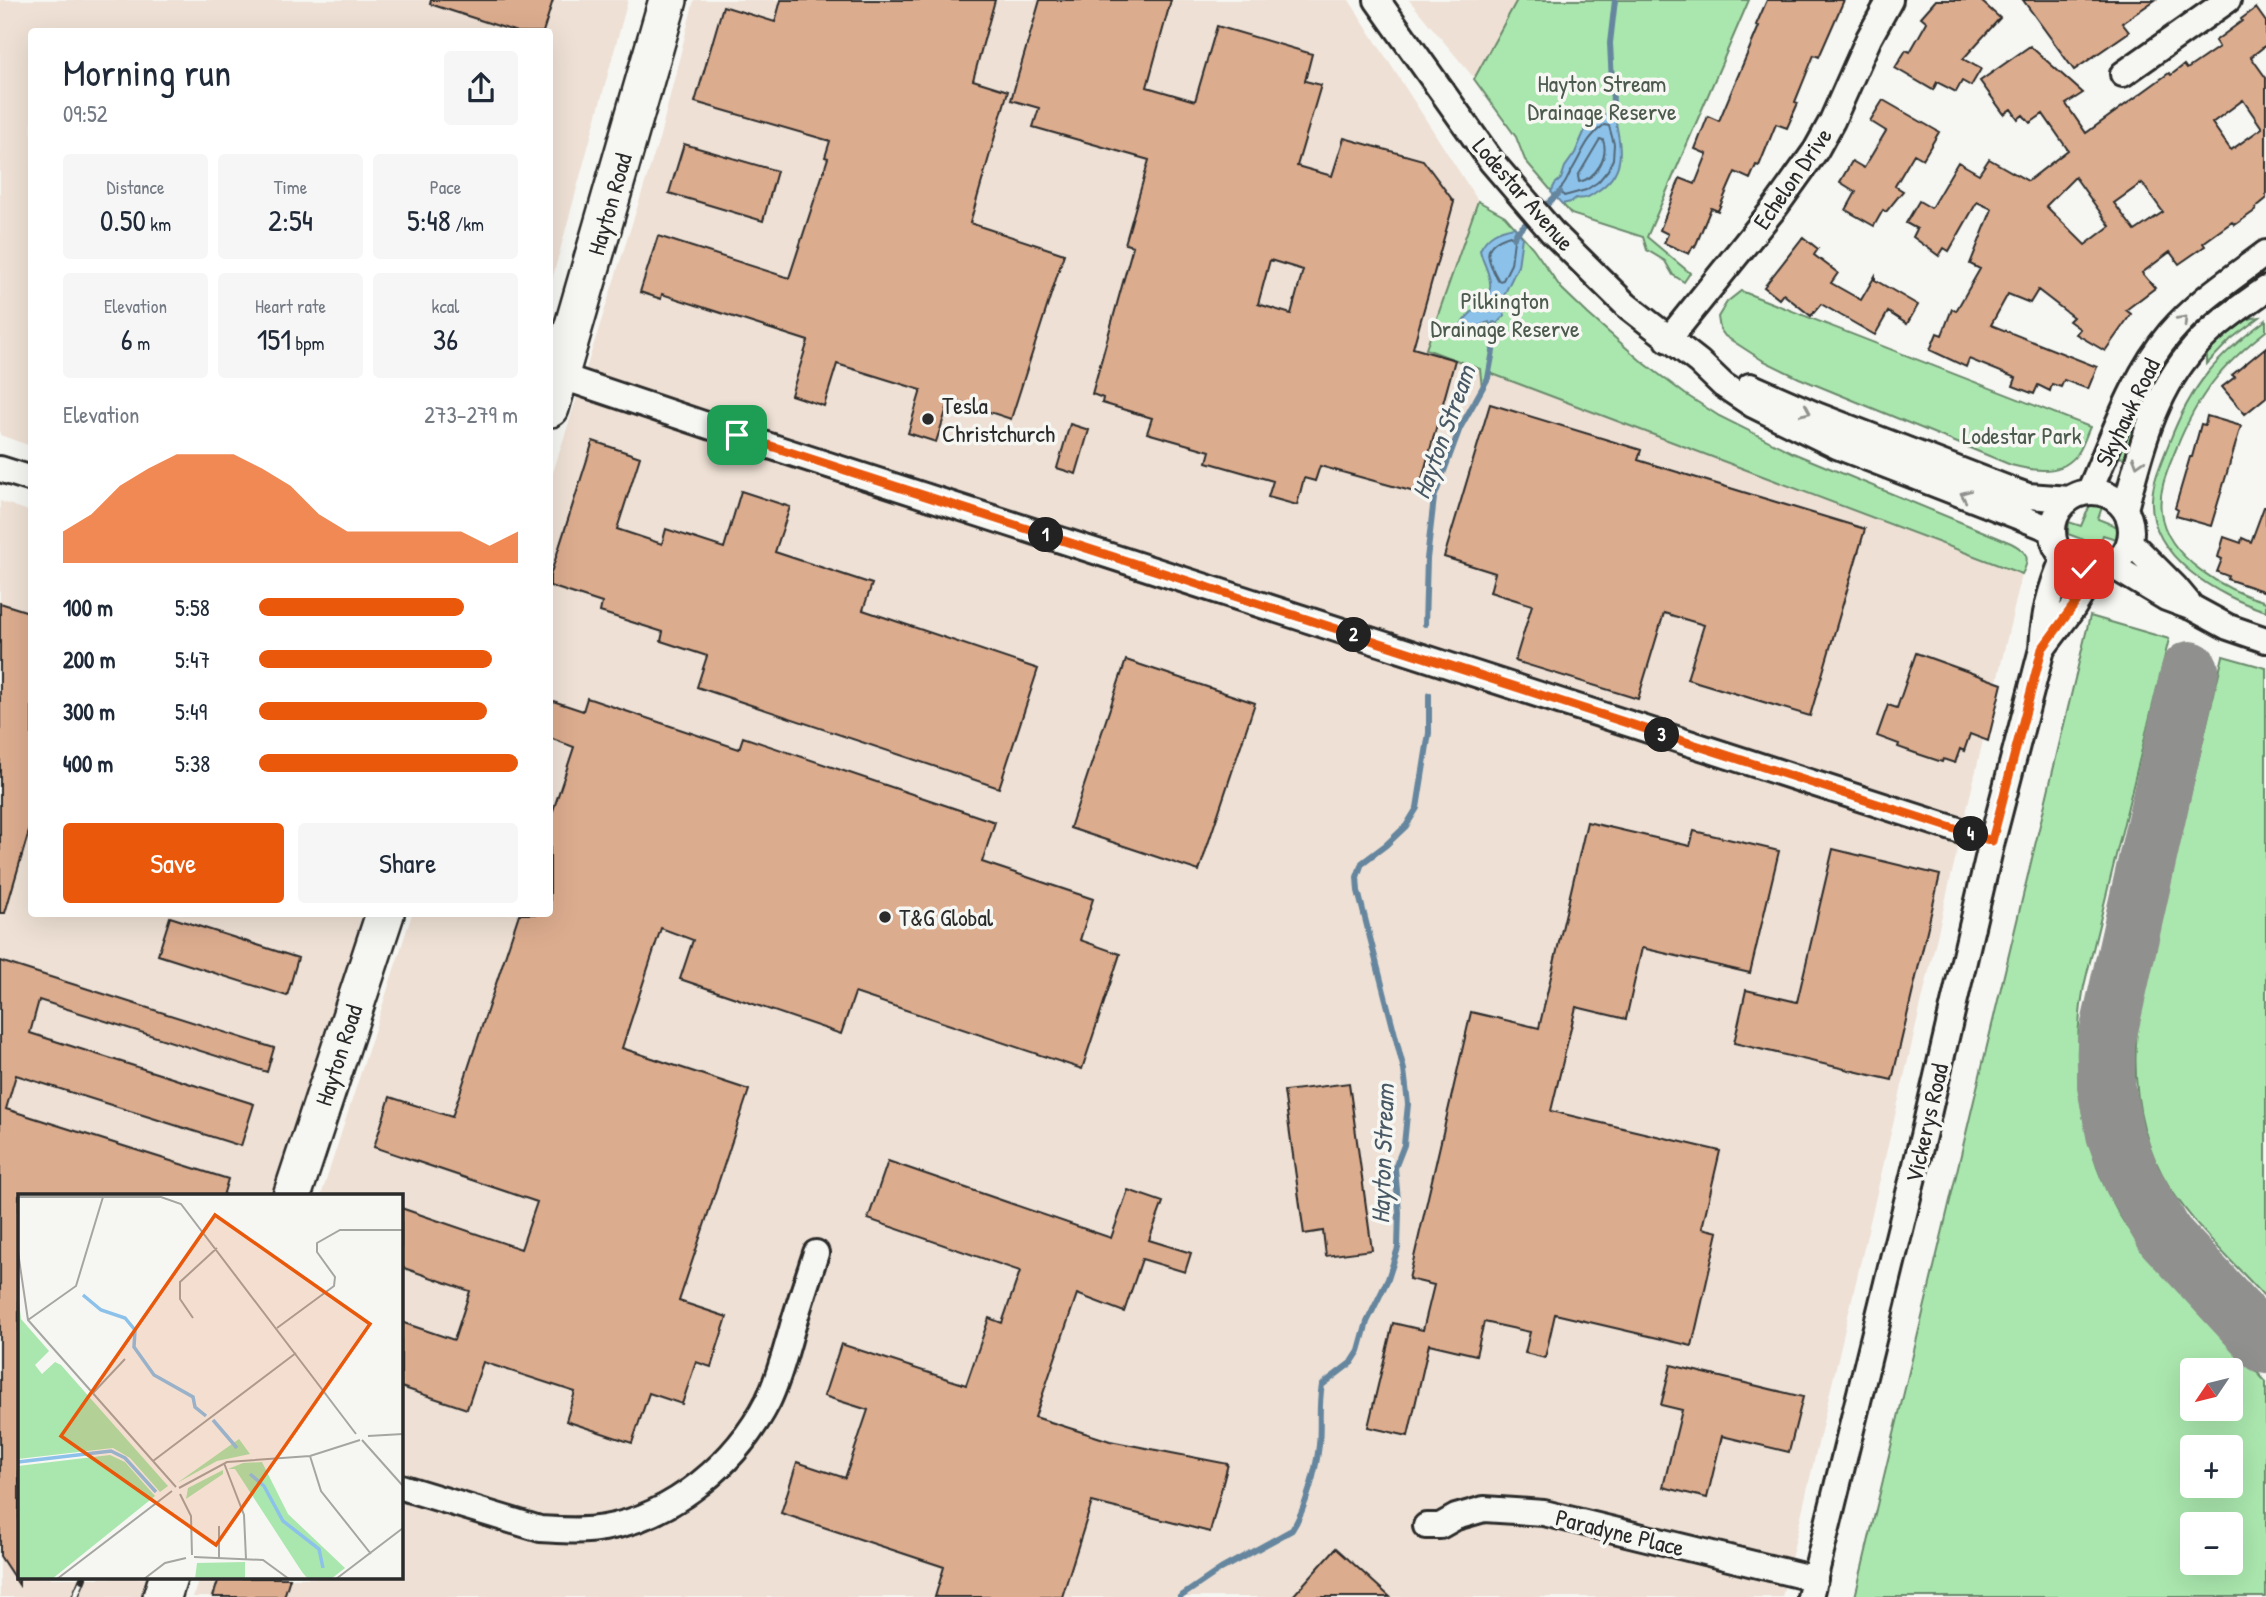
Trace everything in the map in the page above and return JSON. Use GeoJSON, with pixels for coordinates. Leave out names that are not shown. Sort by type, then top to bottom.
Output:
{"type":"FeatureCollection","features":[{"type":"Feature","properties":{"kind":"street","name":"Hayton Road"},"geometry":{"type":"LineString","coordinates":[[555,392],[668,0]]}},
{"type":"Feature","properties":{"kind":"street","name":"Lodestar Avenue"},"geometry":{"type":"LineString","coordinates":[[1377,0],[1462,122],[1552,232],[1626,304],[1699,362],[1723,385],[1754,405],[1837,446],[2053,530]]}},
{"type":"Feature","properties":{"kind":"street","name":"Echelon Drive"},"geometry":{"type":"LineString","coordinates":[[1668,340],[1777,205],[1816,150],[1832,121],[1868,38],[1890,0]]}},
{"type":"Feature","properties":{"kind":"street"},"geometry":{"type":"LineString","coordinates":[[2123,75],[2228,0]]}},
{"type":"Feature","properties":{"kind":"street","name":"Skyhawk Road"},"geometry":{"type":"LineString","coordinates":[[2079,495],[2152,357],[2170,333],[2213,292],[2266,253]]}},
{"type":"Feature","properties":{"kind":"street","name":"Skyhawk Road"},"geometry":{"type":"LineString","coordinates":[[2125,509],[2150,425],[2159,400],[2171,380],[2188,355],[2210,332],[2266,289]]}},
{"type":"Feature","properties":{"kind":"street","name":"Lodestar Avenue"},"geometry":{"type":"LineString","coordinates":[[1699,362],[1816,415],[2028,496],[2079,495]]}},
{"type":"Feature","properties":{"kind":"street"},"geometry":{"type":"LineString","coordinates":[[555,392],[745,438],[1992,841]]}},
{"type":"Feature","properties":{"kind":"street"},"geometry":{"type":"LineString","coordinates":[[0,469],[28,479]]}},
{"type":"Feature","properties":{"kind":"street"},"geometry":{"type":"LineString","coordinates":[[2103,568],[2123,555],[2130,542],[2130,520],[2125,509],[2109,495],[2079,495],[2062,507],[2053,530],[2058,549],[2073,565],[2084,569],[2103,568],[2165,598],[2193,608],[2228,627],[2266,640]]}},
{"type":"Feature","properties":{"kind":"street"},"geometry":{"type":"LineString","coordinates":[[2130,542],[2193,608]]}},
{"type":"Feature","properties":{"kind":"street","name":"Vickerys Road"},"geometry":{"type":"LineString","coordinates":[[1812,1588],[1992,841],[2042,649],[2043,627],[2057,571],[2064,558]]}},
{"type":"Feature","properties":{"kind":"street","name":"Vickerys Road"},"geometry":{"type":"LineString","coordinates":[[2042,649],[2103,568]]}},
{"type":"Feature","properties":{"kind":"street","name":"Hayton Road"},"geometry":{"type":"LineString","coordinates":[[293,1194],[384,917]]}},
{"type":"Feature","properties":{"kind":"street"},"geometry":{"type":"LineString","coordinates":[[402,1487],[551,1530],[605,1528],[648,1514],[669,1503],[718,1468],[748,1434],[769,1399],[816,1253]]}},
{"type":"Feature","properties":{"kind":"street","name":"Paradyne Place"},"geometry":{"type":"LineString","coordinates":[[1426,1526],[1440,1526],[1456,1517],[1484,1509],[1544,1513],[1812,1588]]}},
{"type":"Feature","properties":{"kind":"street"},"geometry":{"type":"LineString","coordinates":[[162,1597],[167,1580]]}},
{"type":"Feature","properties":{"kind":"shaded area"},"geometry":{"type":"Polygon","coordinates":[[[0,0],[628,0],[553,276],[553,28],[28,28],[28,445],[0,435],[0,0]]]}},
{"type":"Feature","properties":{"kind":"shaded area"},"geometry":{"type":"Polygon","coordinates":[[[694,0],[1349,0],[1478,201],[1427,349],[2022,574],[1782,1597],[193,1597],[198,1580],[402,1580],[402,1194],[322,1194],[411,917],[553,917],[553,473],[660,136],[694,0]]]}},
{"type":"Feature","properties":{"kind":"shaded area"},"geometry":{"type":"Polygon","coordinates":[[[1409,0],[1517,0],[1474,78],[1409,0]]]}},
{"type":"Feature","properties":{"kind":"shaded area"},"geometry":{"type":"Polygon","coordinates":[[[0,501],[28,511],[28,917],[361,917],[284,1194],[18,1194],[18,1580],[175,1580],[171,1597],[0,1597],[0,501]]]}},
{"type":"Feature","properties":{"kind":"green space","name":"Hayton Stream Drainage Reserve"},"geometry":{"type":"Polygon","coordinates":[[[1517,0],[1749,0],[1647,237],[1690,273],[1684,282],[1673,275],[1665,261],[1647,250],[1643,237],[1571,214],[1525,160],[1516,137],[1474,79],[1517,0]]]}},
{"type":"Feature","properties":{"kind":"green space","name":"Pilkington Drainage Reserve"},"geometry":{"type":"Polygon","coordinates":[[[1478,201],[1505,216],[1533,248],[1561,288],[1588,314],[1640,360],[1685,394],[1719,416],[1793,453],[2011,543],[2026,555],[2022,574],[1490,373],[1482,388],[1480,369],[1426,349],[1478,201]]]}},
{"type":"Feature","properties":{"kind":"green space"},"geometry":{"type":"Polygon","coordinates":[[[2266,262],[2266,280],[2244,296],[2130,458],[2112,457],[2168,347],[2266,262]]]}},
{"type":"Feature","properties":{"kind":"green space","name":"Lodestar Park"},"geometry":{"type":"Polygon","coordinates":[[[1741,291],[2090,427],[2078,453],[2064,465],[2038,470],[2011,465],[1799,378],[1762,360],[1725,336],[1720,329],[1718,317],[1727,302],[1741,291]]]}},
{"type":"Feature","properties":{"kind":"green space"},"geometry":{"type":"Polygon","coordinates":[[[2260,317],[2231,339],[2207,364],[2207,351],[2225,333],[2245,320],[2260,317]]]}},
{"type":"Feature","properties":{"kind":"green space"},"geometry":{"type":"Polygon","coordinates":[[[2266,320],[2266,331],[2223,370],[2202,397],[2184,430],[2167,472],[2160,504],[2165,529],[2186,558],[2233,590],[2266,602],[2266,611],[2228,596],[2190,572],[2162,539],[2154,520],[2152,499],[2156,478],[2169,443],[2196,388],[2233,346],[2266,320]]]}},
{"type":"Feature","properties":{"kind":"green space"},"geometry":{"type":"Polygon","coordinates":[[[2090,505],[2102,507],[2098,519],[2118,527],[2116,539],[2103,535],[2096,555],[2083,553],[2087,541],[2068,534],[2069,522],[2081,526],[2090,505]]]}},
{"type":"Feature","properties":{"kind":"green space"},"geometry":{"type":"Polygon","coordinates":[[[2090,616],[2169,639],[2084,986],[2078,1053],[2084,1119],[2103,1182],[2136,1240],[2244,1358],[2180,1358],[2180,1421],[2244,1421],[2244,1358],[2266,1382],[2266,1597],[1855,1597],[2090,616]]]}},
{"type":"Feature","properties":{"kind":"green space"},"geometry":{"type":"Polygon","coordinates":[[[2223,656],[2266,668],[2266,1298],[2203,1231],[2170,1188],[2149,1145],[2142,1122],[2136,1077],[2140,1006],[2223,656]]]}},
{"type":"Feature","properties":{"kind":"water"},"geometry":{"type":"Polygon","coordinates":[[[1613,103],[1620,151],[1615,173],[1608,183],[1591,195],[1562,204],[1551,192],[1555,184],[1561,179],[1585,130],[1606,114],[1613,103]]]}},
{"type":"Feature","properties":{"kind":"water"},"geometry":{"type":"Polygon","coordinates":[[[1514,227],[1522,237],[1518,266],[1504,295],[1504,316],[1492,329],[1489,322],[1483,324],[1474,334],[1465,333],[1460,326],[1484,300],[1490,289],[1480,250],[1494,234],[1514,227]]]}},
{"type":"Feature","properties":{"kind":"building"},"geometry":{"type":"Polygon","coordinates":[[[431,0],[553,0],[544,28],[505,28],[430,4],[431,0]]]}},
{"type":"Feature","properties":{"kind":"building"},"geometry":{"type":"Polygon","coordinates":[[[781,0],[995,0],[973,80],[1008,91],[970,223],[1064,254],[1011,419],[950,399],[936,442],[908,433],[921,390],[837,364],[824,406],[791,395],[808,341],[662,294],[661,299],[640,292],[658,236],[789,278],[828,158],[825,157],[830,141],[695,102],[723,6],[775,22],[781,0]]]}},
{"type":"Feature","properties":{"kind":"building"},"geometry":{"type":"Polygon","coordinates":[[[1040,0],[1171,0],[1147,87],[1195,101],[1217,26],[1312,54],[1305,81],[1321,85],[1297,166],[1332,176],[1344,138],[1423,160],[1454,202],[1413,348],[1455,360],[1418,493],[1320,466],[1315,481],[1304,478],[1297,505],[1268,497],[1273,481],[1207,462],[1210,451],[1147,433],[1152,418],[1102,403],[1103,398],[1092,394],[1133,246],[1125,244],[1149,160],[1033,127],[1039,108],[1011,100],[1040,0]],[[1270,260],[1258,304],[1291,314],[1303,270],[1270,260]]]}},
{"type":"Feature","properties":{"kind":"building"},"geometry":{"type":"Polygon","coordinates":[[[1767,0],[1844,0],[1819,57],[1814,55],[1787,128],[1776,124],[1759,166],[1756,165],[1750,179],[1735,172],[1718,211],[1711,208],[1695,247],[1693,246],[1689,254],[1664,243],[1668,234],[1660,230],[1680,178],[1695,184],[1707,154],[1695,149],[1708,116],[1719,121],[1759,26],[1756,25],[1767,0]]]}},
{"type":"Feature","properties":{"kind":"building"},"geometry":{"type":"Polygon","coordinates":[[[1936,0],[1980,0],[2000,18],[1963,59],[1981,69],[1971,86],[1962,81],[1956,92],[1937,82],[1933,90],[1895,68],[1906,50],[1910,52],[1927,22],[1921,17],[1936,0]]]}},
{"type":"Feature","properties":{"kind":"building"},"geometry":{"type":"Polygon","coordinates":[[[2023,0],[2155,0],[2122,23],[2129,32],[2074,70],[2023,0]]]}},
{"type":"Feature","properties":{"kind":"building"},"geometry":{"type":"Polygon","coordinates":[[[2256,8],[2266,22],[2266,45],[2251,57],[2266,78],[2266,199],[2256,210],[2235,225],[2232,222],[2179,264],[2170,252],[2142,273],[2155,288],[2126,310],[2131,314],[2105,351],[2076,334],[2080,329],[2069,321],[2073,317],[2038,290],[2030,303],[2008,294],[1991,325],[2097,367],[2088,389],[2064,380],[2061,387],[2052,384],[2050,391],[2038,385],[2034,394],[2013,386],[2016,378],[1969,359],[1966,367],[1930,350],[1937,333],[1942,335],[1952,309],[1956,311],[1980,269],[1970,264],[1992,209],[1977,202],[1949,251],[1944,248],[1939,256],[1913,237],[1917,229],[1906,223],[1919,201],[1931,208],[1958,162],[1979,174],[1989,159],[2028,181],[2068,150],[2043,114],[2030,123],[2023,115],[2018,119],[2011,109],[2004,114],[1980,81],[2030,46],[2083,93],[2066,104],[2086,133],[2169,73],[2171,75],[2184,65],[2187,69],[2219,47],[2215,41],[2242,21],[2241,19],[2256,8]],[[2243,100],[2212,123],[2231,150],[2262,128],[2243,100]],[[2075,177],[2046,206],[2085,245],[2110,226],[2075,177]],[[2142,183],[2114,203],[2135,231],[2163,212],[2142,183]]]}},
{"type":"Feature","properties":{"kind":"building"},"geometry":{"type":"Polygon","coordinates":[[[1883,100],[1939,132],[1923,159],[1914,154],[1895,186],[1903,191],[1886,212],[1883,210],[1874,226],[1846,210],[1856,192],[1840,182],[1852,161],[1864,168],[1886,131],[1870,121],[1883,100]]]}},
{"type":"Feature","properties":{"kind":"building"},"geometry":{"type":"Polygon","coordinates":[[[684,144],[777,171],[763,221],[669,193],[684,144]]]}},
{"type":"Feature","properties":{"kind":"building"},"geometry":{"type":"Polygon","coordinates":[[[1803,237],[1818,249],[1814,255],[1838,273],[1831,283],[1861,300],[1875,276],[1875,280],[1918,305],[1907,324],[1888,312],[1875,335],[1821,304],[1811,316],[1783,294],[1779,299],[1764,287],[1803,237]]]}},
{"type":"Feature","properties":{"kind":"building"},"geometry":{"type":"Polygon","coordinates":[[[2266,347],[2266,397],[2245,414],[2222,387],[2235,377],[2232,375],[2266,347]]]}},
{"type":"Feature","properties":{"kind":"building"},"geometry":{"type":"Polygon","coordinates":[[[1490,404],[1641,450],[1638,460],[1865,529],[1810,716],[1687,679],[1704,625],[1664,613],[1638,699],[1515,661],[1532,605],[1490,592],[1495,573],[1444,557],[1490,404]]]}},
{"type":"Feature","properties":{"kind":"building"},"geometry":{"type":"Polygon","coordinates":[[[2207,416],[2241,426],[2211,526],[2176,516],[2178,510],[2175,508],[2201,424],[2205,425],[2207,416]]]}},
{"type":"Feature","properties":{"kind":"building"},"geometry":{"type":"Polygon","coordinates":[[[1070,424],[1089,430],[1076,474],[1057,468],[1070,424]]]}},
{"type":"Feature","properties":{"kind":"building"},"geometry":{"type":"Polygon","coordinates":[[[593,441],[640,457],[617,529],[662,544],[666,529],[724,548],[741,491],[790,507],[775,552],[872,584],[863,610],[1038,669],[999,788],[697,687],[707,656],[661,641],[663,632],[600,612],[602,603],[553,587],[553,567],[593,441]]]}},
{"type":"Feature","properties":{"kind":"building"},"geometry":{"type":"Polygon","coordinates":[[[2264,507],[2266,592],[2227,579],[2228,576],[2217,572],[2222,559],[2218,557],[2224,537],[2241,543],[2242,538],[2251,542],[2264,507]]]}},
{"type":"Feature","properties":{"kind":"building"},"geometry":{"type":"Polygon","coordinates":[[[0,603],[28,612],[28,835],[5,913],[0,913],[0,603]]]}},
{"type":"Feature","properties":{"kind":"building"},"geometry":{"type":"Polygon","coordinates":[[[1916,653],[2002,684],[1988,741],[1970,734],[1964,751],[1960,749],[1955,763],[1943,759],[1942,762],[1915,753],[1877,736],[1888,705],[1897,708],[1916,653]]]}},
{"type":"Feature","properties":{"kind":"building"},"geometry":{"type":"Polygon","coordinates":[[[1126,660],[1255,703],[1199,871],[1070,828],[1126,660]]]}},
{"type":"Feature","properties":{"kind":"building"},"geometry":{"type":"Polygon","coordinates":[[[587,698],[739,749],[743,737],[995,822],[982,862],[1093,899],[1080,940],[1120,954],[1082,1069],[855,993],[841,1034],[680,979],[693,940],[661,928],[622,1048],[749,1090],[679,1301],[727,1317],[711,1367],[696,1362],[682,1404],[649,1393],[632,1443],[566,1421],[575,1392],[483,1362],[467,1409],[402,1387],[402,1322],[454,1340],[470,1291],[402,1267],[402,1208],[521,1249],[537,1202],[374,1147],[390,1097],[452,1117],[518,917],[553,917],[553,811],[574,747],[553,739],[553,701],[583,711],[587,698]]]}},
{"type":"Feature","properties":{"kind":"building"},"geometry":{"type":"Polygon","coordinates":[[[1587,822],[1690,846],[1694,831],[1779,851],[1750,973],[1642,948],[1626,1019],[1576,1007],[1551,1111],[1720,1151],[1702,1228],[1718,1232],[1692,1346],[1555,1314],[1545,1358],[1525,1353],[1530,1332],[1484,1322],[1476,1355],[1429,1344],[1408,1436],[1368,1427],[1393,1323],[1423,1330],[1434,1285],[1409,1279],[1471,1012],[1539,1028],[1587,822]]]}},
{"type":"Feature","properties":{"kind":"building"},"geometry":{"type":"Polygon","coordinates":[[[1833,849],[1940,875],[1892,1080],[1734,1043],[1746,990],[1797,1002],[1833,849]]]}},
{"type":"Feature","properties":{"kind":"building"},"geometry":{"type":"Polygon","coordinates":[[[170,917],[298,958],[287,996],[158,955],[170,917]]]}},
{"type":"Feature","properties":{"kind":"building"},"geometry":{"type":"Polygon","coordinates":[[[0,961],[274,1048],[267,1072],[39,1000],[30,1033],[254,1104],[241,1146],[16,1075],[6,1109],[228,1179],[224,1194],[18,1194],[19,1585],[0,1556],[0,961]]]}},
{"type":"Feature","properties":{"kind":"building"},"geometry":{"type":"Polygon","coordinates":[[[1349,1083],[1372,1250],[1326,1256],[1323,1231],[1304,1234],[1284,1091],[1349,1083]]]}},
{"type":"Feature","properties":{"kind":"building"},"geometry":{"type":"Polygon","coordinates":[[[888,1161],[1111,1238],[1128,1190],[1163,1202],[1149,1240],[1191,1253],[1185,1272],[1142,1259],[1124,1312],[1077,1294],[1035,1417],[1110,1441],[1228,1464],[1210,1532],[1092,1502],[1062,1597],[935,1597],[944,1567],[781,1513],[797,1462],[845,1478],[868,1410],[824,1396],[841,1344],[966,1385],[989,1318],[1002,1323],[1020,1271],[868,1219],[888,1161]]]}},
{"type":"Feature","properties":{"kind":"building"},"geometry":{"type":"Polygon","coordinates":[[[1671,1365],[1803,1397],[1789,1452],[1722,1436],[1707,1498],[1663,1487],[1682,1410],[1661,1405],[1671,1365]]]}},
{"type":"Feature","properties":{"kind":"building"},"geometry":{"type":"Polygon","coordinates":[[[1336,1548],[1390,1597],[1292,1597],[1336,1548]]]}},
{"type":"Feature","properties":{"kind":"building"},"geometry":{"type":"Polygon","coordinates":[[[218,1580],[289,1580],[284,1597],[213,1597],[218,1580]]]}},
{"type":"Feature","properties":{"kind":"waterway","name":"Hayton Stream"},"geometry":{"type":"LineString","coordinates":[[1611,108],[1610,43],[1615,0]]}},
{"type":"Feature","properties":{"kind":"waterway","name":"Hayton Stream"},"geometry":{"type":"LineString","coordinates":[[1540,211],[1560,192]]}},
{"type":"Feature","properties":{"kind":"waterway","name":"Hayton Stream"},"geometry":{"type":"LineString","coordinates":[[1514,238],[1532,218]]}},
{"type":"Feature","properties":{"kind":"waterway","name":"Hayton Stream"},"geometry":{"type":"LineString","coordinates":[[1425,624],[1427,559],[1434,498],[1460,428],[1488,378],[1494,324]]}},
{"type":"Feature","properties":{"kind":"waterway","name":"Hayton Stream"},"geometry":{"type":"LineString","coordinates":[[1180,1597],[1221,1569],[1292,1530],[1310,1489],[1315,1466],[1319,1445],[1322,1385],[1352,1362],[1359,1351],[1367,1322],[1388,1279],[1398,1248],[1399,1212],[1395,1168],[1404,1145],[1408,1104],[1404,1070],[1358,891],[1357,877],[1362,863],[1406,826],[1417,808],[1429,733],[1429,695]]}},
{"type":"Feature","properties":{"kind":"taxiway"},"geometry":{"type":"LineString","coordinates":[[2190,670],[2106,1043],[2106,1086],[2115,1134],[2132,1179],[2165,1236],[2266,1345]]}},
{"type":"Feature","properties":{"kind":"railway"},"geometry":{"type":"LineString","coordinates":[[75,1597],[82,1580]]}},
{"type":"Feature","properties":{"kind":"place","name":"Tesla Christchurch"},"geometry":{"type":"Point","coordinates":[928,419]}},
{"type":"Feature","properties":{"kind":"place","name":"T&G Global"},"geometry":{"type":"Point","coordinates":[885,917]}},
{"type":"Feature","properties":{"kind":"route"},"geometry":{"type":"LineString","coordinates":[[737,435],[1992,841],[2042,649],[2077,601],[2095,570],[2084,569]]}}]}
